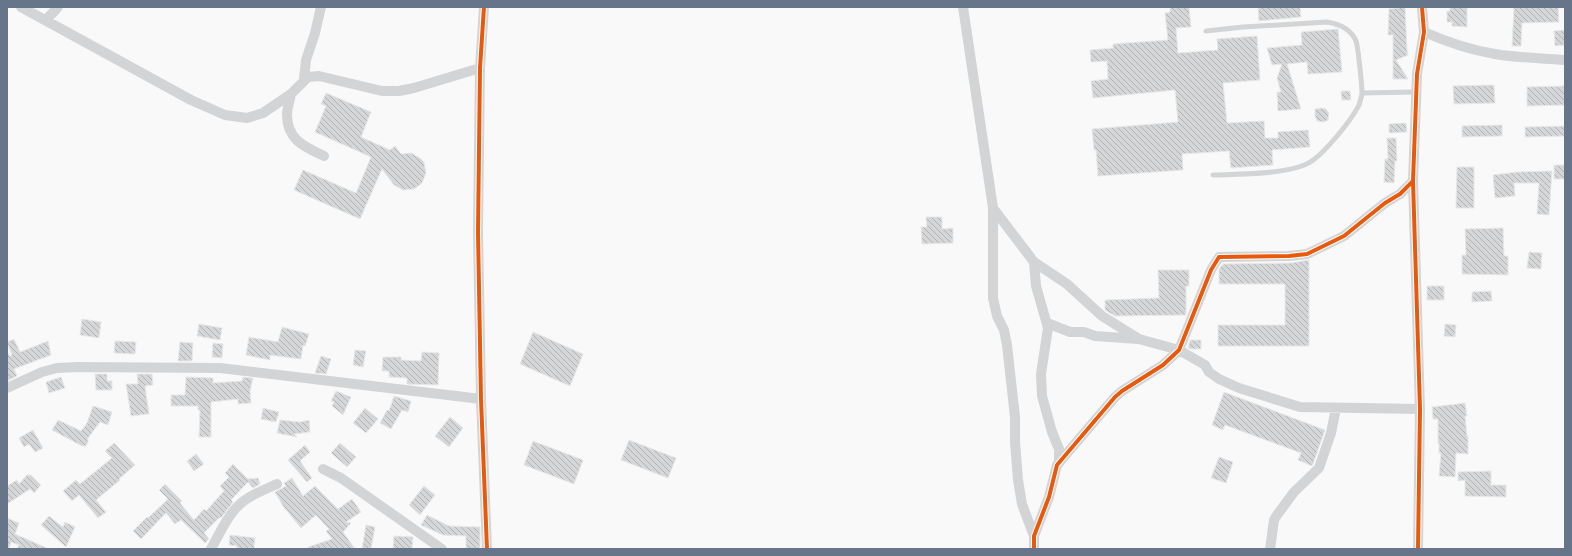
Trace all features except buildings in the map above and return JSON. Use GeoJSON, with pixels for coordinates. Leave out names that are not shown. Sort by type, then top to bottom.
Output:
{"type":"FeatureCollection","features":[{"type":"Feature","properties":{"kind":"street"},"geometry":{"type":"LineString","coordinates":[[21,7],[191,100],[225,114],[247,118],[263,113],[291,94],[304,79],[308,77],[319,76],[382,91],[414,88],[480,68]]}},
{"type":"Feature","properties":{"kind":"street"},"geometry":{"type":"LineString","coordinates":[[46,20],[58,7]]}},
{"type":"Feature","properties":{"kind":"street"},"geometry":{"type":"LineString","coordinates":[[304,79],[306,60],[315,33],[321,7]]}},
{"type":"Feature","properties":{"kind":"street"},"geometry":{"type":"LineString","coordinates":[[484,7],[480,68],[478,232],[481,399],[487,549]]}},
{"type":"Feature","properties":{"kind":"street"},"geometry":{"type":"LineString","coordinates":[[963,7],[992,208],[992,298],[1008,345],[1015,417],[1018,480],[1022,504],[1034,536]]}},
{"type":"Feature","properties":{"kind":"street"},"geometry":{"type":"LineString","coordinates":[[1418,549],[1420,409],[1413,181],[1417,74],[1424,32],[1422,7]]}},
{"type":"Feature","properties":{"kind":"street"},"geometry":{"type":"LineString","coordinates":[[1424,32],[1445,41],[1490,53],[1565,60]]}},
{"type":"Feature","properties":{"kind":"street"},"geometry":{"type":"LineString","coordinates":[[291,94],[286,115],[288,128],[300,144],[324,156]]}},
{"type":"Feature","properties":{"kind":"street"},"geometry":{"type":"LineString","coordinates":[[1059,462],[1115,397],[1163,365],[1179,350],[1210,270],[1219,257],[1289,256],[1307,254],[1344,236],[1385,203],[1400,194],[1413,181]]}},
{"type":"Feature","properties":{"kind":"street"},"geometry":{"type":"LineString","coordinates":[[992,208],[1034,262],[1067,284],[1102,316],[1139,339]]}},
{"type":"Feature","properties":{"kind":"street"},"geometry":{"type":"LineString","coordinates":[[1034,262],[1036,286],[1048,328],[1041,374],[1042,396],[1052,432],[1059,449],[1059,462],[1034,536],[1034,549]]}},
{"type":"Feature","properties":{"kind":"street"},"geometry":{"type":"LineString","coordinates":[[1047,322],[1070,332],[1084,332],[1095,336],[1139,339],[1179,350],[1205,365],[1209,372],[1219,379],[1239,388],[1300,407],[1420,409]]}},
{"type":"Feature","properties":{"kind":"street"},"geometry":{"type":"LineString","coordinates":[[7,388],[42,372],[57,368],[220,368],[481,399]]}},
{"type":"Feature","properties":{"kind":"street"},"geometry":{"type":"LineString","coordinates":[[1270,549],[1274,520],[1294,492],[1318,468],[1331,433],[1336,408]]}},
{"type":"Feature","properties":{"kind":"street"},"geometry":{"type":"LineString","coordinates":[[323,469],[341,478],[442,549]]}},
{"type":"Feature","properties":{"kind":"street"},"geometry":{"type":"LineString","coordinates":[[211,549],[229,516],[238,506],[248,498],[277,484]]}},
{"type":"Feature","properties":{"kind":"lane"},"geometry":{"type":"LineString","coordinates":[[1206,31],[1243,27],[1327,22],[1336,24],[1345,28],[1357,42],[1362,94],[1359,104],[1352,117],[1323,151],[1311,161],[1296,168],[1213,176]]}},
{"type":"Feature","properties":{"kind":"lane"},"geometry":{"type":"LineString","coordinates":[[1362,94],[1416,92]]}},
{"type":"Feature","properties":{"kind":"cycle path"},"geometry":{"type":"LineString","coordinates":[[484,7],[480,68],[478,232],[481,399],[487,549]]}},
{"type":"Feature","properties":{"kind":"cycle path"},"geometry":{"type":"LineString","coordinates":[[1418,549],[1420,409],[1413,181],[1417,74],[1424,32],[1422,7]]}},
{"type":"Feature","properties":{"kind":"cycle path"},"geometry":{"type":"LineString","coordinates":[[1034,549],[1034,536],[1049,497],[1057,465],[1115,397],[1163,365],[1179,350],[1211,270],[1219,257],[1289,256],[1307,254],[1344,236],[1385,203],[1400,194],[1413,181]]}}]}
